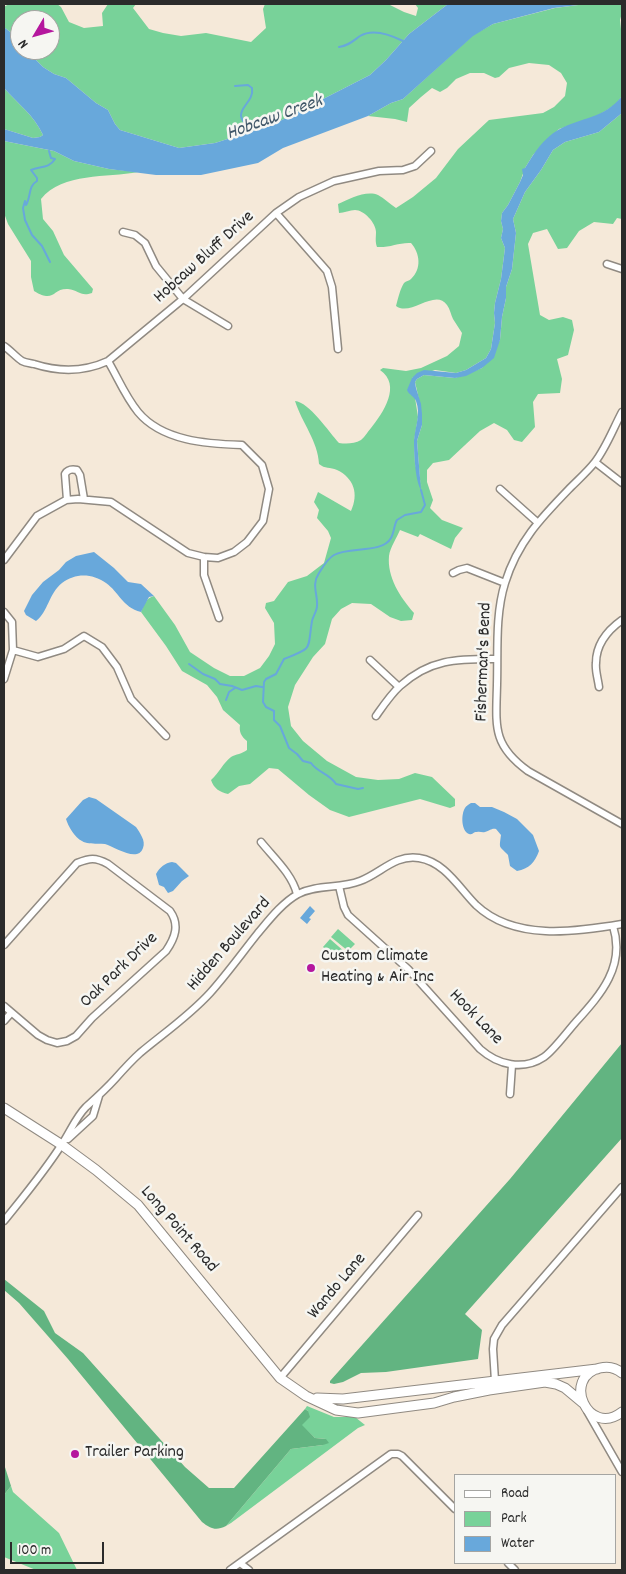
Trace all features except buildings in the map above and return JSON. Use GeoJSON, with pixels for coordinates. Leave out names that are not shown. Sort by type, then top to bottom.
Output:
{"type":"FeatureCollection","features":[{"type":"Feature","properties":{"kind":"main road","name":"Long Point Road"},"geometry":{"type":"LineString","coordinates":[[4,1108],[62,1145],[109,1180],[138,1205],[280,1378],[306,1396],[336,1410],[358,1413],[434,1403],[489,1390],[546,1382],[565,1388],[596,1416],[604,1418],[622,1412]]}},
{"type":"Feature","properties":{"kind":"main road"},"geometry":{"type":"LineString","coordinates":[[584,1405],[580,1394],[581,1385],[589,1373],[602,1367],[618,1368],[622,1373]]}},
{"type":"Feature","properties":{"kind":"main road"},"geometry":{"type":"LineString","coordinates":[[306,1396],[343,1399],[597,1369]]}},
{"type":"Feature","properties":{"kind":"street","name":"Hobcaw Bluff Drive"},"geometry":{"type":"LineString","coordinates":[[4,346],[22,361],[46,368],[78,369],[108,361],[183,299],[276,213],[299,197],[334,181],[379,171],[403,170],[415,166],[431,151]]}},
{"type":"Feature","properties":{"kind":"street"},"geometry":{"type":"LineString","coordinates":[[276,213],[327,271],[332,287],[338,349]]}},
{"type":"Feature","properties":{"kind":"street"},"geometry":{"type":"LineString","coordinates":[[123,232],[135,235],[144,243],[156,266],[183,299],[228,326]]}},
{"type":"Feature","properties":{"kind":"street"},"geometry":{"type":"LineString","coordinates":[[607,264],[622,270]]}},
{"type":"Feature","properties":{"kind":"street"},"geometry":{"type":"LineString","coordinates":[[4,560],[36,516],[67,500],[84,499],[110,502],[188,553],[204,557],[218,558],[234,552],[247,542],[263,521],[269,488],[262,465],[242,445],[184,439],[154,427],[134,406],[108,361]]}},
{"type":"Feature","properties":{"kind":"street","name":"Fisherman's Bend"},"geometry":{"type":"LineString","coordinates":[[622,412],[595,462],[537,522],[523,542],[505,582],[498,624],[497,660],[498,734],[511,758],[528,772],[622,824]]}},
{"type":"Feature","properties":{"kind":"street"},"geometry":{"type":"LineString","coordinates":[[595,462],[622,482]]}},
{"type":"Feature","properties":{"kind":"street"},"geometry":{"type":"LineString","coordinates":[[67,500],[65,474],[72,469],[77,470],[80,475],[84,499]]}},
{"type":"Feature","properties":{"kind":"street"},"geometry":{"type":"LineString","coordinates":[[500,489],[537,522]]}},
{"type":"Feature","properties":{"kind":"street"},"geometry":{"type":"LineString","coordinates":[[204,557],[204,575],[220,618]]}},
{"type":"Feature","properties":{"kind":"street"},"geometry":{"type":"LineString","coordinates":[[453,573],[467,568],[505,582]]}},
{"type":"Feature","properties":{"kind":"street"},"geometry":{"type":"LineString","coordinates":[[4,612],[12,622],[13,650],[4,679]]}},
{"type":"Feature","properties":{"kind":"street"},"geometry":{"type":"LineString","coordinates":[[598,687],[596,662],[599,646],[607,633],[622,620]]}},
{"type":"Feature","properties":{"kind":"street"},"geometry":{"type":"LineString","coordinates":[[13,650],[38,657],[64,649],[84,636],[102,647],[117,667],[131,699],[166,736]]}},
{"type":"Feature","properties":{"kind":"street"},"geometry":{"type":"LineString","coordinates":[[370,660],[399,687]]}},
{"type":"Feature","properties":{"kind":"street"},"geometry":{"type":"LineString","coordinates":[[376,716],[399,687],[414,675],[436,664],[456,660],[497,660]]}},
{"type":"Feature","properties":{"kind":"street"},"geometry":{"type":"LineString","coordinates":[[261,842],[290,877],[297,894]]}},
{"type":"Feature","properties":{"kind":"street","name":"Hidden Boulevard"},"geometry":{"type":"LineString","coordinates":[[62,1145],[84,1109],[99,1096],[138,1054],[190,1014],[268,921],[297,894],[319,887],[359,882],[402,858],[419,858],[444,870],[488,915],[506,923],[551,932],[583,931],[622,924]]}},
{"type":"Feature","properties":{"kind":"street","name":"Oak Park Drive"},"geometry":{"type":"LineString","coordinates":[[4,945],[77,863],[88,859],[98,859],[108,864],[170,911],[175,922],[175,934],[166,951],[92,1018],[76,1036],[67,1041],[47,1040],[38,1035],[4,1006]]}},
{"type":"Feature","properties":{"kind":"street","name":"Hook Lane"},"geometry":{"type":"LineString","coordinates":[[339,886],[344,908],[348,915],[408,969],[488,1057],[512,1065],[530,1063],[546,1055],[603,990],[610,978],[618,948],[617,936],[613,926]]}},
{"type":"Feature","properties":{"kind":"street"},"geometry":{"type":"LineString","coordinates":[[4,1021],[11,1013]]}},
{"type":"Feature","properties":{"kind":"street"},"geometry":{"type":"LineString","coordinates":[[510,1094],[512,1065]]}},
{"type":"Feature","properties":{"kind":"street","name":"Hidden Boulevard"},"geometry":{"type":"LineString","coordinates":[[62,1145],[93,1116],[99,1096]]}},
{"type":"Feature","properties":{"kind":"street"},"geometry":{"type":"LineString","coordinates":[[4,1221],[62,1145]]}},
{"type":"Feature","properties":{"kind":"street"},"geometry":{"type":"LineString","coordinates":[[495,1381],[494,1339],[502,1325],[622,1187]]}},
{"type":"Feature","properties":{"kind":"street","name":"Wando Lane"},"geometry":{"type":"LineString","coordinates":[[280,1378],[418,1215]]}},
{"type":"Feature","properties":{"kind":"street"},"geometry":{"type":"LineString","coordinates":[[584,1405],[591,1421],[622,1472]]}},
{"type":"Feature","properties":{"kind":"street"},"geometry":{"type":"LineString","coordinates":[[230,1570],[391,1454],[402,1456],[454,1508]]}},
{"type":"Feature","properties":{"kind":"street"},"geometry":{"type":"LineString","coordinates":[[240,1563],[249,1570]]}},
{"type":"Feature","properties":{"kind":"green space"},"geometry":{"type":"Polygon","coordinates":[[[9,4],[57,4],[61,7],[69,22],[84,28],[103,26],[102,13],[108,4],[136,4],[133,8],[149,29],[181,36],[206,33],[251,42],[266,28],[263,9],[265,4],[388,4],[416,16],[418,8],[415,4],[448,4],[409,34],[370,75],[282,120],[262,128],[215,143],[179,148],[120,130],[108,110],[96,103],[66,78],[54,74],[36,60],[60,60],[60,10],[10,10],[10,32],[4,27],[4,7],[9,4]]]}},
{"type":"Feature","properties":{"kind":"green space"},"geometry":{"type":"Polygon","coordinates":[[[586,4],[622,4],[620,20],[622,38],[622,96],[616,104],[595,117],[559,129],[533,155],[525,168],[520,182],[502,213],[503,229],[501,238],[505,248],[501,279],[495,303],[495,323],[491,349],[486,358],[466,370],[456,373],[435,370],[412,378],[418,417],[414,441],[415,464],[422,487],[417,441],[422,425],[415,382],[424,375],[455,378],[482,368],[500,340],[506,287],[512,269],[516,233],[513,219],[525,192],[553,150],[565,142],[599,132],[622,113],[622,219],[617,218],[613,224],[594,222],[579,231],[567,248],[558,249],[547,229],[533,233],[528,244],[540,315],[549,320],[563,317],[572,320],[574,330],[568,355],[557,359],[562,379],[560,393],[538,394],[533,402],[535,427],[522,442],[514,440],[507,430],[494,423],[480,431],[449,460],[433,463],[427,470],[427,482],[433,500],[430,508],[442,520],[463,528],[455,538],[451,549],[420,534],[418,537],[400,530],[389,556],[390,572],[404,600],[414,613],[412,620],[401,621],[390,617],[371,604],[352,603],[341,609],[332,619],[325,644],[313,657],[295,685],[288,707],[291,726],[303,741],[327,761],[356,777],[378,780],[399,779],[415,773],[432,777],[455,799],[455,806],[450,808],[420,799],[349,817],[330,810],[278,769],[269,768],[250,784],[239,786],[228,794],[222,792],[216,788],[211,780],[231,757],[247,750],[247,741],[241,734],[240,725],[223,710],[217,697],[207,685],[182,671],[141,612],[144,604],[149,598],[154,596],[175,625],[190,652],[214,668],[230,676],[244,676],[260,668],[275,644],[274,623],[265,608],[266,603],[274,601],[288,582],[307,576],[324,563],[331,538],[328,531],[317,518],[319,510],[314,502],[318,492],[351,511],[355,499],[351,482],[343,473],[319,464],[313,440],[295,401],[306,406],[339,443],[361,440],[376,422],[388,399],[390,383],[380,370],[383,368],[406,371],[421,368],[447,356],[459,346],[462,333],[447,305],[442,301],[430,301],[409,308],[396,306],[404,283],[411,279],[417,271],[419,261],[414,247],[411,243],[407,243],[377,247],[375,228],[369,218],[362,212],[355,210],[339,213],[338,204],[358,196],[373,194],[380,196],[396,208],[436,178],[458,149],[489,120],[543,113],[554,107],[565,96],[567,83],[561,73],[549,65],[529,63],[509,68],[499,77],[495,78],[484,73],[470,73],[456,79],[440,92],[432,88],[409,108],[407,122],[368,116],[391,103],[403,99],[473,35],[493,24],[555,8],[586,4]]]}},
{"type":"Feature","properties":{"kind":"green space"},"geometry":{"type":"Polygon","coordinates":[[[4,88],[30,116],[43,135],[33,138],[4,129],[4,88]]]}},
{"type":"Feature","properties":{"kind":"green space"},"geometry":{"type":"Polygon","coordinates":[[[4,141],[54,151],[74,161],[109,169],[138,172],[73,180],[50,190],[41,199],[43,219],[53,231],[64,255],[93,289],[92,293],[82,294],[63,289],[50,296],[46,296],[34,291],[31,277],[31,261],[8,224],[4,213],[4,141]]]}},
{"type":"Feature","properties":{"kind":"green space"},"geometry":{"type":"Polygon","coordinates":[[[338,929],[355,944],[348,951],[331,937],[338,929]]]}},
{"type":"Feature","properties":{"kind":"green space"},"geometry":{"type":"Polygon","coordinates":[[[330,939],[346,953],[339,961],[323,947],[330,939]]]}},
{"type":"Feature","properties":{"kind":"green space"},"geometry":{"type":"Polygon","coordinates":[[[622,1043],[622,1138],[465,1314],[482,1330],[478,1359],[386,1372],[361,1373],[343,1382],[330,1383],[510,1179],[622,1043]]]}},
{"type":"Feature","properties":{"kind":"green space"},"geometry":{"type":"Polygon","coordinates":[[[4,1279],[44,1311],[55,1333],[83,1353],[185,1467],[209,1488],[234,1488],[305,1409],[310,1417],[302,1425],[315,1438],[326,1439],[329,1443],[291,1449],[226,1526],[216,1529],[208,1526],[202,1522],[68,1359],[19,1303],[4,1290],[4,1279]]]}},
{"type":"Feature","properties":{"kind":"green space"},"geometry":{"type":"Polygon","coordinates":[[[307,1406],[334,1417],[355,1417],[365,1425],[358,1428],[226,1526],[291,1449],[323,1445],[326,1439],[315,1438],[301,1425],[308,1411],[305,1409],[307,1406]]]}},
{"type":"Feature","properties":{"kind":"green space"},"geometry":{"type":"Polygon","coordinates":[[[4,1464],[11,1486],[4,1495],[4,1464]]]}},
{"type":"Feature","properties":{"kind":"green space"},"geometry":{"type":"Polygon","coordinates":[[[11,1486],[13,1492],[59,1533],[77,1570],[36,1570],[4,1557],[4,1495],[11,1486]]]}},
{"type":"Feature","properties":{"kind":"water"},"geometry":{"type":"Polygon","coordinates":[[[448,4],[586,4],[554,8],[493,24],[473,36],[403,99],[391,103],[368,116],[283,148],[258,163],[201,175],[156,175],[109,169],[74,161],[54,151],[4,141],[4,129],[33,138],[43,135],[30,116],[4,88],[4,27],[10,32],[10,60],[36,60],[54,74],[66,78],[96,103],[108,110],[120,130],[179,148],[215,143],[282,120],[370,75],[409,34],[448,4]]]}},
{"type":"Feature","properties":{"kind":"water"},"geometry":{"type":"Polygon","coordinates":[[[622,96],[622,113],[599,132],[565,142],[553,150],[525,192],[513,219],[516,233],[512,269],[506,287],[500,340],[494,358],[482,368],[466,376],[455,378],[424,375],[415,382],[422,414],[422,425],[417,441],[421,490],[416,473],[414,451],[418,416],[417,406],[415,399],[407,390],[412,378],[424,370],[456,373],[466,370],[486,358],[491,349],[495,323],[495,303],[501,279],[505,248],[501,238],[503,229],[502,213],[520,182],[523,175],[522,169],[525,168],[539,147],[558,130],[608,109],[622,96]]]}},
{"type":"Feature","properties":{"kind":"water"},"geometry":{"type":"Polygon","coordinates":[[[94,552],[128,582],[141,584],[154,596],[149,597],[141,612],[129,607],[101,580],[95,577],[78,576],[72,577],[58,587],[43,613],[36,621],[26,615],[24,611],[32,595],[43,582],[76,556],[94,552]]]}},
{"type":"Feature","properties":{"kind":"water"},"geometry":{"type":"Polygon","coordinates":[[[89,797],[96,799],[136,827],[144,843],[140,852],[131,854],[105,844],[84,842],[77,837],[66,819],[83,800],[89,797]]]}},
{"type":"Feature","properties":{"kind":"water"},"geometry":{"type":"Polygon","coordinates":[[[475,803],[480,807],[492,807],[504,812],[517,819],[533,835],[539,851],[531,864],[525,869],[517,871],[510,866],[508,855],[500,847],[501,835],[496,829],[472,834],[464,830],[463,814],[465,807],[475,803]]]}},
{"type":"Feature","properties":{"kind":"water"},"geometry":{"type":"Polygon","coordinates":[[[167,863],[176,863],[189,876],[173,891],[168,893],[164,887],[159,885],[156,874],[167,863]]]}},
{"type":"Feature","properties":{"kind":"water"},"geometry":{"type":"Polygon","coordinates":[[[310,906],[315,911],[307,924],[300,918],[310,906]]]}},
{"type":"Feature","properties":{"kind":"waterway"},"geometry":{"type":"LineString","coordinates":[[339,47],[348,44],[360,36],[376,32],[403,41]]}},
{"type":"Feature","properties":{"kind":"waterway","name":"Hobcaw Creek"},"geometry":{"type":"LineString","coordinates":[[235,86],[248,85],[252,88],[252,94],[241,113],[241,118],[253,130]]}},
{"type":"Feature","properties":{"kind":"waterway"},"geometry":{"type":"LineString","coordinates":[[49,151],[51,158],[55,159],[47,166],[31,170],[37,181],[32,186],[28,202],[26,205],[25,201],[23,208],[25,220],[32,235],[42,246],[50,262]]}},
{"type":"Feature","properties":{"kind":"waterway"},"geometry":{"type":"LineString","coordinates":[[363,788],[358,789],[336,784],[330,777],[311,763],[303,761],[289,748],[280,726],[274,720],[274,711],[266,707],[263,702],[264,682],[276,674],[284,659],[305,650],[307,647],[312,621],[317,608],[315,582],[327,561],[340,552],[373,548],[387,543],[392,536],[397,520],[405,515],[421,512],[425,505],[421,490]]}},
{"type":"Feature","properties":{"kind":"waterway"},"geometry":{"type":"LineString","coordinates":[[189,664],[220,684],[242,690],[256,686],[262,687]]}},
{"type":"Feature","properties":{"kind":"waterway"},"geometry":{"type":"LineString","coordinates":[[226,700],[229,692],[235,688]]}},
{"type":"Feature","properties":{"kind":"place","name":"Custom Climate Heating & Air Inc"},"geometry":{"type":"Point","coordinates":[311,968]}},
{"type":"Feature","properties":{"kind":"place","name":"Trailer Parking"},"geometry":{"type":"Point","coordinates":[75,1454]}}]}
